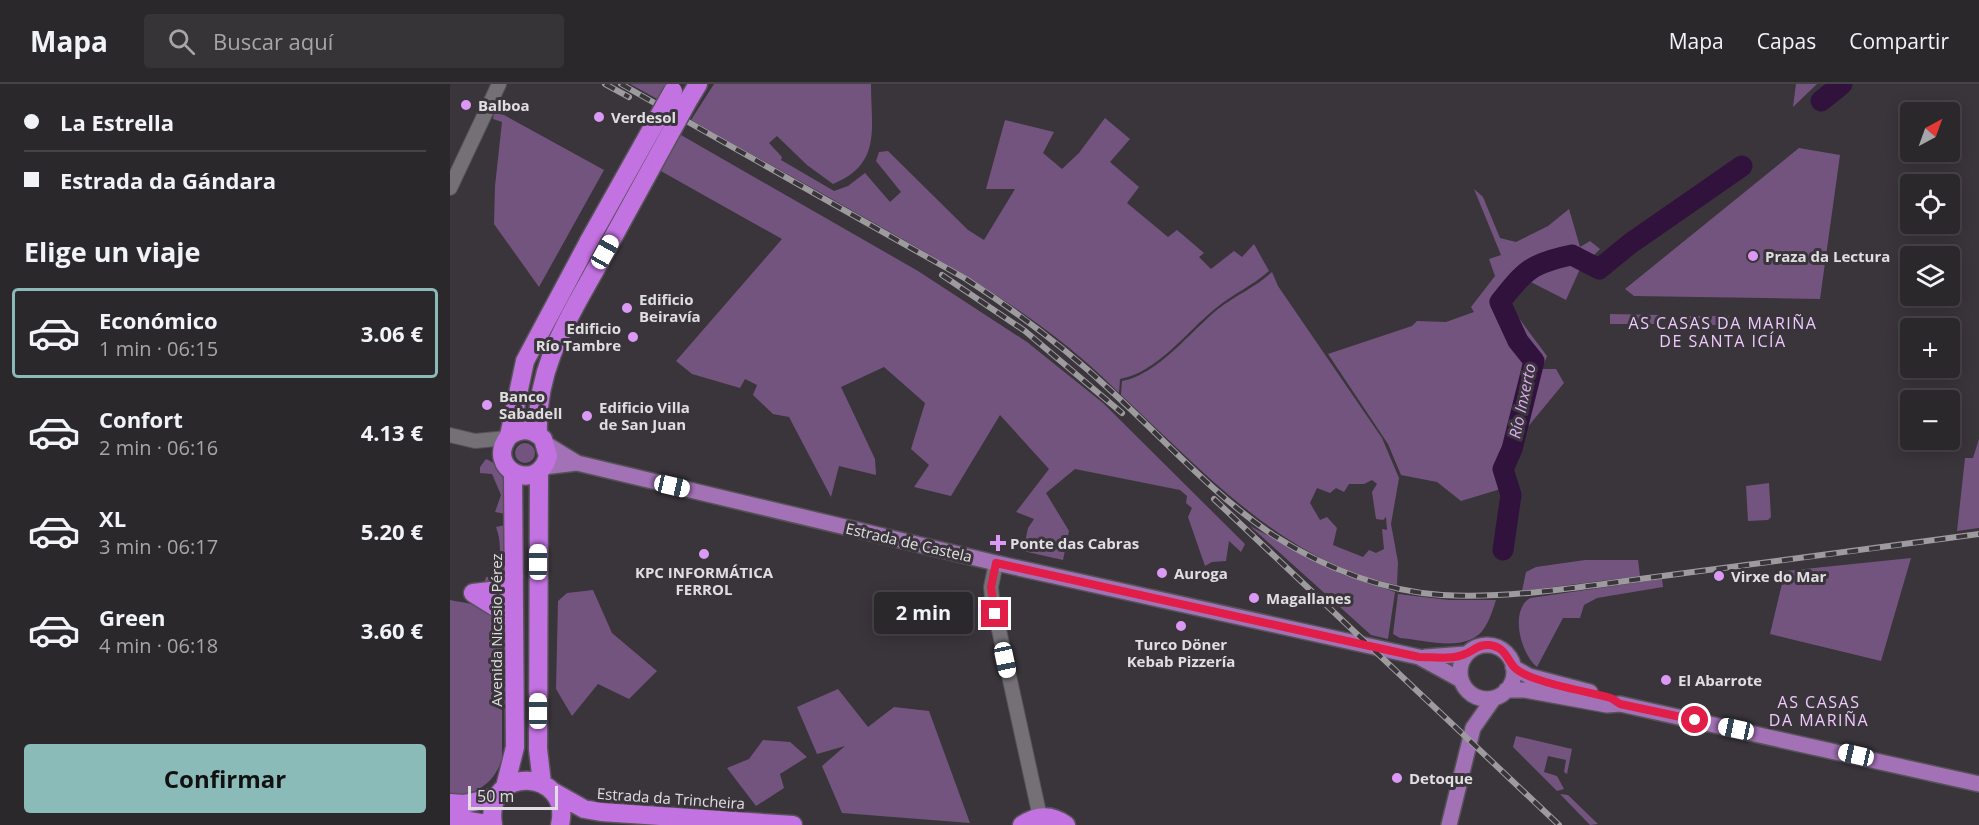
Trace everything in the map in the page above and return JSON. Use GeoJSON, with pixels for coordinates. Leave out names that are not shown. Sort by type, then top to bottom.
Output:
{"type":"FeatureCollection","features":[{"type":"Feature","properties":{"kind":"highway"},"geometry":{"type":"LineString","coordinates":[[541,469],[526,476],[508,466],[502,452],[508,437],[525,361],[589,241],[684,90]]}},
{"type":"Feature","properties":{"kind":"highway"},"geometry":{"type":"LineString","coordinates":[[560,825],[562,811],[547,787],[538,749],[541,469],[548,456],[542,439],[537,405],[550,354],[605,252],[684,90]]}},
{"type":"Feature","properties":{"kind":"highway"},"geometry":{"type":"LineString","coordinates":[[508,437],[523,430],[542,439]]}},
{"type":"Feature","properties":{"kind":"highway","name":"Avenida Nicasio Pérez"},"geometry":{"type":"LineString","coordinates":[[493,825],[492,815],[515,747],[514,576],[508,466]]}},
{"type":"Feature","properties":{"kind":"highway"},"geometry":{"type":"LineString","coordinates":[[513,618],[473,593],[499,590],[514,576]]}},
{"type":"Feature","properties":{"kind":"highway"},"geometry":{"type":"LineString","coordinates":[[450,803],[464,804],[501,792],[523,780],[547,787]]}},
{"type":"Feature","properties":{"kind":"highway","name":"Estrada da Trincheira"},"geometry":{"type":"LineString","coordinates":[[547,787],[584,809],[601,812],[793,825]]}},
{"type":"Feature","properties":{"kind":"highway"},"geometry":{"type":"LineString","coordinates":[[1022,825],[1040,817],[1053,818],[1066,825]]}},
{"type":"Feature","properties":{"kind":"highway"},"geometry":{"type":"LineString","coordinates":[[450,818],[493,825]]}},
{"type":"Feature","properties":{"kind":"main road"},"geometry":{"type":"LineString","coordinates":[[542,439],[577,464]]}},
{"type":"Feature","properties":{"kind":"main road"},"geometry":{"type":"LineString","coordinates":[[541,469],[577,464]]}},
{"type":"Feature","properties":{"kind":"main road","name":"Estrada de Castela"},"geometry":{"type":"LineString","coordinates":[[577,464],[996,563],[1419,657]]}},
{"type":"Feature","properties":{"kind":"main road"},"geometry":{"type":"LineString","coordinates":[[1448,824],[1473,728],[1514,676],[1507,653],[1492,645],[1477,646],[1466,654],[1461,662],[1473,728]]}},
{"type":"Feature","properties":{"kind":"main road"},"geometry":{"type":"LineString","coordinates":[[1419,657],[1466,654]]}},
{"type":"Feature","properties":{"kind":"main road"},"geometry":{"type":"LineString","coordinates":[[1419,657],[1483,698],[1525,690],[1607,705],[1620,704],[1979,784]]}},
{"type":"Feature","properties":{"kind":"main road"},"geometry":{"type":"LineString","coordinates":[[1513,667],[1529,676],[1611,698],[1620,704]]}},
{"type":"Feature","properties":{"kind":"street"},"geometry":{"type":"LineString","coordinates":[[450,188],[499,84]]}},
{"type":"Feature","properties":{"kind":"street"},"geometry":{"type":"LineString","coordinates":[[450,435],[475,441],[508,437]]}},
{"type":"Feature","properties":{"kind":"street"},"geometry":{"type":"LineString","coordinates":[[475,441],[508,466]]}},
{"type":"Feature","properties":{"kind":"street"},"geometry":{"type":"LineString","coordinates":[[996,563],[991,587],[992,598],[1040,817]]}},
{"type":"Feature","properties":{"kind":"shaded area"},"geometry":{"type":"Polygon","coordinates":[[[630,84],[669,84],[659,100],[630,84]]]}},
{"type":"Feature","properties":{"kind":"shaded area"},"geometry":{"type":"Polygon","coordinates":[[[714,84],[871,84],[870,143],[867,155],[860,166],[849,176],[833,184],[807,165],[777,136],[769,143],[782,157],[781,160],[834,191],[848,186],[865,173],[890,202],[901,192],[876,161],[879,152],[888,151],[968,230],[984,240],[1015,189],[986,189],[1005,120],[1054,132],[1043,153],[1062,169],[1079,153],[1105,118],[1130,139],[1110,162],[1139,187],[1127,203],[1168,237],[1177,230],[1204,253],[1199,257],[1211,269],[1234,251],[1242,257],[1254,244],[1269,271],[1216,308],[1159,360],[1134,375],[1120,379],[1119,393],[1065,344],[975,282],[691,120],[714,84]]]}},
{"type":"Feature","properties":{"kind":"shaded area"},"geometry":{"type":"Polygon","coordinates":[[[1796,84],[1817,84],[1793,107],[1796,84]]]}},
{"type":"Feature","properties":{"kind":"shaded area"},"geometry":{"type":"Polygon","coordinates":[[[494,113],[504,115],[604,170],[539,287],[494,224],[495,186],[502,122],[493,119],[494,113]]]}},
{"type":"Feature","properties":{"kind":"shaded area"},"geometry":{"type":"Polygon","coordinates":[[[681,135],[918,271],[1027,342],[1103,403],[1245,544],[1241,552],[1229,541],[1226,561],[1212,562],[1205,566],[1188,517],[1192,508],[1186,503],[1187,496],[1180,490],[1075,469],[1046,493],[1069,531],[1063,560],[1023,551],[1028,528],[1034,519],[1016,512],[1049,469],[1000,415],[951,496],[914,487],[929,465],[911,449],[925,403],[884,367],[841,387],[875,459],[876,475],[839,466],[831,497],[789,417],[773,414],[753,395],[757,385],[745,379],[740,388],[692,374],[676,361],[782,239],[659,170],[681,135]]]}},
{"type":"Feature","properties":{"kind":"shaded area"},"geometry":{"type":"Polygon","coordinates":[[[1799,148],[1840,155],[1820,299],[1634,296],[1625,289],[1799,148]]]}},
{"type":"Feature","properties":{"kind":"shaded area"},"geometry":{"type":"Polygon","coordinates":[[[1474,189],[1483,197],[1500,238],[1516,242],[1548,226],[1569,209],[1580,247],[1590,241],[1600,249],[1580,269],[1566,300],[1515,274],[1509,305],[1547,356],[1542,369],[1556,369],[1564,383],[1499,462],[1504,488],[1461,501],[1437,482],[1401,475],[1388,444],[1328,354],[1412,326],[1417,321],[1446,322],[1474,312],[1471,307],[1495,276],[1489,259],[1501,255],[1474,189]]]}},
{"type":"Feature","properties":{"kind":"shaded area"},"geometry":{"type":"Polygon","coordinates":[[[1272,272],[1278,286],[1382,438],[1399,478],[1391,524],[1398,562],[1397,585],[1356,573],[1317,556],[1281,535],[1214,482],[1121,395],[1122,381],[1135,377],[1160,362],[1218,309],[1272,272]],[[1372,480],[1364,484],[1349,484],[1344,492],[1336,488],[1330,493],[1317,488],[1310,503],[1320,520],[1327,517],[1337,528],[1333,545],[1363,557],[1369,550],[1376,553],[1384,549],[1382,529],[1387,530],[1386,517],[1383,520],[1376,519],[1372,492],[1377,484],[1372,480]]]}},
{"type":"Feature","properties":{"kind":"shaded area"},"geometry":{"type":"Polygon","coordinates":[[[1610,314],[1660,315],[1660,324],[1610,324],[1610,314]]]}},
{"type":"Feature","properties":{"kind":"shaded area"},"geometry":{"type":"Polygon","coordinates":[[[1679,316],[1729,316],[1729,325],[1679,325],[1679,316]]]}},
{"type":"Feature","properties":{"kind":"shaded area"},"geometry":{"type":"Polygon","coordinates":[[[1979,439],[1979,528],[1957,531],[1965,458],[1973,458],[1979,439]]]}},
{"type":"Feature","properties":{"kind":"shaded area"},"geometry":{"type":"Polygon","coordinates":[[[521,443],[529,443],[535,449],[535,457],[529,463],[521,463],[515,457],[515,449],[521,443]]]}},
{"type":"Feature","properties":{"kind":"shaded area"},"geometry":{"type":"Polygon","coordinates":[[[486,459],[498,468],[502,475],[506,514],[495,512],[501,495],[492,474],[480,473],[480,467],[486,459]]]}},
{"type":"Feature","properties":{"kind":"shaded area"},"geometry":{"type":"Polygon","coordinates":[[[1769,483],[1771,517],[1768,520],[1748,521],[1746,486],[1769,483]]]}},
{"type":"Feature","properties":{"kind":"shaded area"},"geometry":{"type":"Polygon","coordinates":[[[505,525],[506,574],[502,581],[483,588],[486,577],[494,577],[498,565],[500,546],[496,527],[505,525]]]}},
{"type":"Feature","properties":{"kind":"shaded area"},"geometry":{"type":"Polygon","coordinates":[[[1250,526],[1341,574],[1395,592],[1388,639],[1371,635],[1250,526]]]}},
{"type":"Feature","properties":{"kind":"shaded area"},"geometry":{"type":"Polygon","coordinates":[[[1911,558],[1881,661],[1770,634],[1785,571],[1911,558]]]}},
{"type":"Feature","properties":{"kind":"shaded area"},"geometry":{"type":"Polygon","coordinates":[[[1585,560],[1638,560],[1640,576],[1522,591],[1526,572],[1536,567],[1585,560]]]}},
{"type":"Feature","properties":{"kind":"shaded area"},"geometry":{"type":"Polygon","coordinates":[[[1662,579],[1663,587],[1597,598],[1584,605],[1580,618],[1563,618],[1537,667],[1526,653],[1519,622],[1520,612],[1530,598],[1662,579]]]}},
{"type":"Feature","properties":{"kind":"shaded area"},"geometry":{"type":"Polygon","coordinates":[[[593,590],[612,633],[657,671],[629,699],[598,684],[572,716],[556,689],[558,601],[567,593],[593,590]]]}},
{"type":"Feature","properties":{"kind":"shaded area"},"geometry":{"type":"Polygon","coordinates":[[[1398,594],[1449,600],[1496,600],[1487,624],[1478,635],[1458,643],[1434,643],[1400,638],[1393,634],[1398,594]]]}},
{"type":"Feature","properties":{"kind":"shaded area"},"geometry":{"type":"Polygon","coordinates":[[[450,600],[473,604],[487,610],[498,619],[502,626],[502,759],[489,782],[475,791],[459,795],[450,795],[450,600]]]}},
{"type":"Feature","properties":{"kind":"shaded area"},"geometry":{"type":"Polygon","coordinates":[[[838,689],[868,727],[894,707],[929,711],[970,823],[842,813],[822,766],[845,746],[817,754],[797,707],[838,689]]]}},
{"type":"Feature","properties":{"kind":"shaded area"},"geometry":{"type":"Polygon","coordinates":[[[1516,736],[1572,749],[1567,774],[1564,772],[1566,760],[1548,756],[1544,772],[1557,776],[1564,789],[1557,791],[1513,747],[1516,736]]]}},
{"type":"Feature","properties":{"kind":"shaded area"},"geometry":{"type":"Polygon","coordinates":[[[763,740],[790,742],[807,757],[780,774],[784,788],[756,806],[727,768],[749,759],[763,740]]]}},
{"type":"Feature","properties":{"kind":"shaded area"},"geometry":{"type":"Polygon","coordinates":[[[1560,794],[1568,795],[1598,824],[1590,825],[1560,794]]]}},
{"type":"Feature","properties":{"kind":"waterway","name":"Río Inxerto"},"geometry":{"type":"LineString","coordinates":[[1821,101],[1842,84]]}},
{"type":"Feature","properties":{"kind":"waterway","name":"Río Inxerto"},"geometry":{"type":"LineString","coordinates":[[1503,550],[1511,495],[1503,469],[1512,449],[1534,361],[1518,341],[1500,302],[1523,275],[1547,261],[1572,255],[1599,269],[1631,243],[1742,166]]}},
{"type":"Feature","properties":{"kind":"railway"},"geometry":{"type":"LineString","coordinates":[[605,84],[629,97]]}},
{"type":"Feature","properties":{"kind":"railway"},"geometry":{"type":"LineString","coordinates":[[621,84],[966,279],[1022,317],[1075,359],[1209,484],[1251,519],[1292,547],[1333,567],[1375,583],[1420,593],[1442,595],[1522,593],[1575,588],[1979,534]]}},
{"type":"Feature","properties":{"kind":"railway"},"geometry":{"type":"LineString","coordinates":[[942,275],[1025,331],[1122,413]]}},
{"type":"Feature","properties":{"kind":"railway"},"geometry":{"type":"LineString","coordinates":[[1214,499],[1559,825]]}},
{"type":"Feature","properties":{"kind":"place","name":"Balboa"},"geometry":{"type":"Point","coordinates":[466,105]}},
{"type":"Feature","properties":{"kind":"place","name":"Verdesol"},"geometry":{"type":"Point","coordinates":[599,117]}},
{"type":"Feature","properties":{"kind":"place","name":"Praza da Lectura"},"geometry":{"type":"Point","coordinates":[1753,256]}},
{"type":"Feature","properties":{"kind":"place","name":"Edificio Beiravía"},"geometry":{"type":"Point","coordinates":[627,308]}},
{"type":"Feature","properties":{"kind":"place","name":"Edificio Río Tambre"},"geometry":{"type":"Point","coordinates":[633,337]}},
{"type":"Feature","properties":{"kind":"place","name":"Banco Sabadell"},"geometry":{"type":"Point","coordinates":[487,405]}},
{"type":"Feature","properties":{"kind":"place","name":"Edificio Villa de San Juan"},"geometry":{"type":"Point","coordinates":[587,416]}},
{"type":"Feature","properties":{"kind":"place","name":"Ponte das Cabras"},"geometry":{"type":"Point","coordinates":[998,543]}},
{"type":"Feature","properties":{"kind":"place","name":"KPC INFORMÁTICA FERROL"},"geometry":{"type":"Point","coordinates":[704,554]}},
{"type":"Feature","properties":{"kind":"place","name":"Auroga"},"geometry":{"type":"Point","coordinates":[1162,573]}},
{"type":"Feature","properties":{"kind":"place","name":"Virxe do Mar"},"geometry":{"type":"Point","coordinates":[1719,576]}},
{"type":"Feature","properties":{"kind":"place","name":"Magallanes"},"geometry":{"type":"Point","coordinates":[1254,598]}},
{"type":"Feature","properties":{"kind":"place","name":"Turco Döner Kebab Pizzería"},"geometry":{"type":"Point","coordinates":[1181,626]}},
{"type":"Feature","properties":{"kind":"place","name":"El Abarrote"},"geometry":{"type":"Point","coordinates":[1666,680]}},
{"type":"Feature","properties":{"kind":"place","name":"Detoque"},"geometry":{"type":"Point","coordinates":[1397,778]}},
{"type":"Feature","properties":{"kind":"district","name":"AS CASAS DA MARIÑA DE SANTA ICÍA"},"geometry":{"type":"Point","coordinates":[1723,332]}},
{"type":"Feature","properties":{"kind":"district","name":"AS CASAS DA MARIÑA"},"geometry":{"type":"Point","coordinates":[1819,711]}},
{"type":"Feature","properties":{"kind":"route"},"geometry":{"type":"LineString","coordinates":[[995,614],[991,587],[996,563],[1419,657],[1438,658],[1466,654],[1477,646],[1492,645],[1507,653],[1513,667],[1529,676],[1611,698],[1620,704],[1695,720]]}}]}
